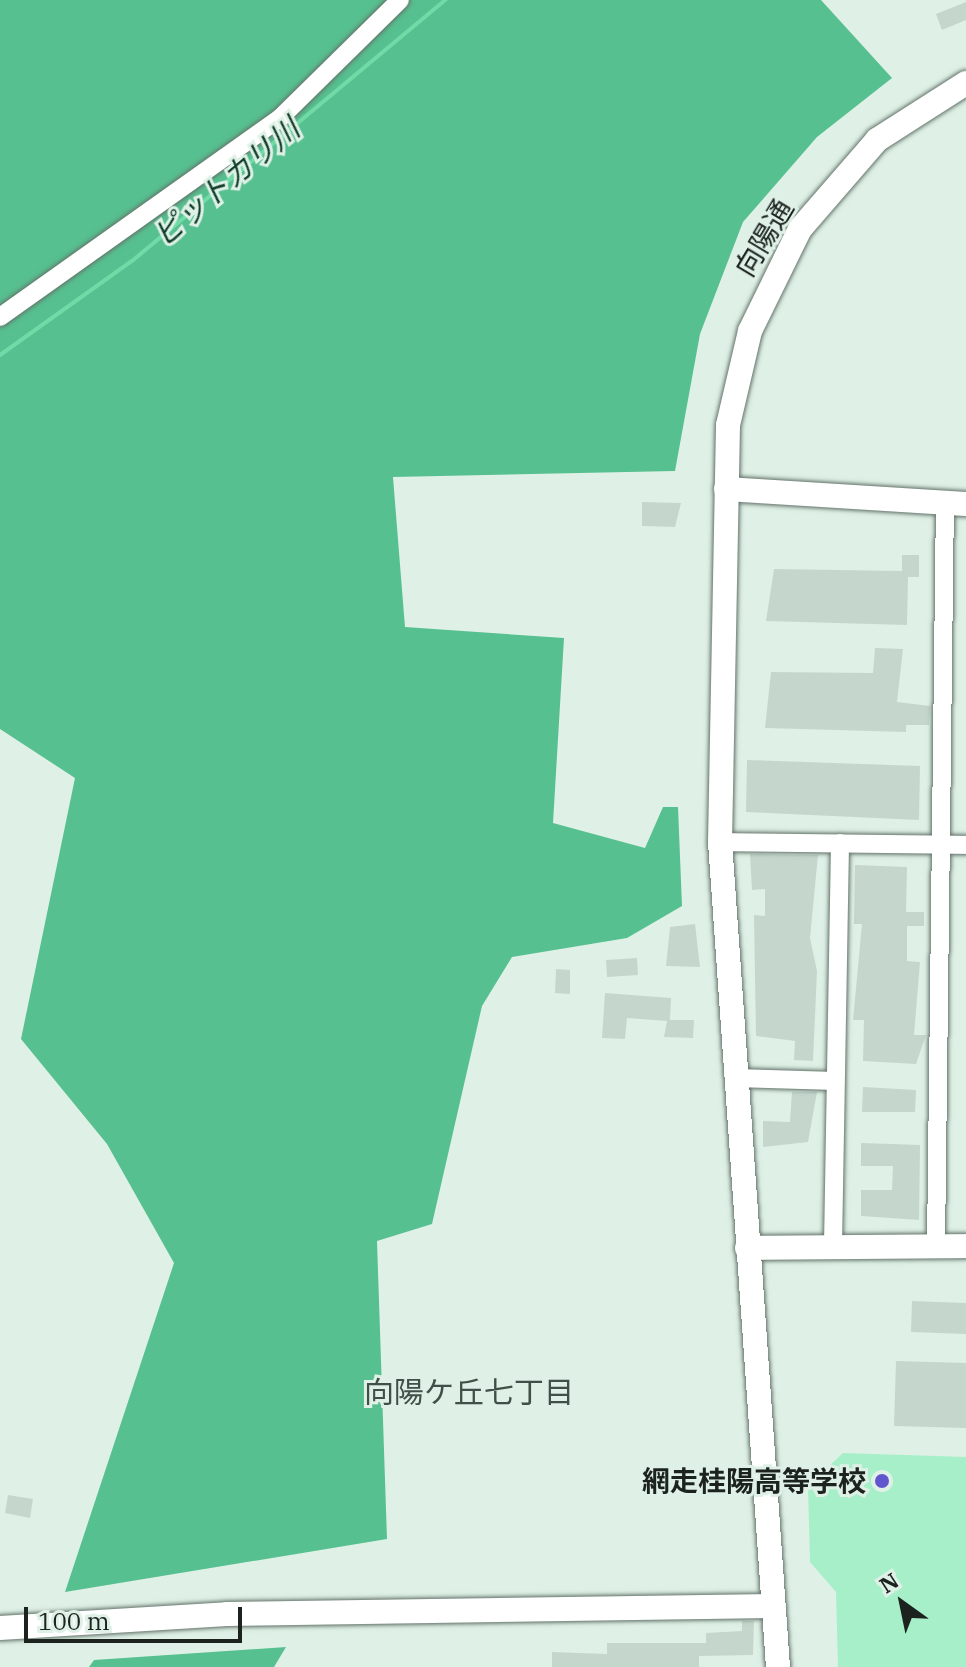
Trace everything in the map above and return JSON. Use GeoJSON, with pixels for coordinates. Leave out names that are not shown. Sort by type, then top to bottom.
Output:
{"type":"FeatureCollection","features":[{"type":"Feature","properties":{"kind":"street"},"geometry":{"type":"LineString","coordinates":[[0,317],[280,118],[400,0]]}},
{"type":"Feature","properties":{"kind":"street","name":"向陽通"},"geometry":{"type":"LineString","coordinates":[[778,1667],[720,842],[726,489],[736,378],[771,278],[847,168],[904,120],[966,83]]}},
{"type":"Feature","properties":{"kind":"street"},"geometry":{"type":"LineString","coordinates":[[726,489],[956,504],[941,845],[936,1246]]}},
{"type":"Feature","properties":{"kind":"street"},"geometry":{"type":"LineString","coordinates":[[720,842],[966,845]]}},
{"type":"Feature","properties":{"kind":"street"},"geometry":{"type":"LineString","coordinates":[[833,1245],[840,843]]}},
{"type":"Feature","properties":{"kind":"street"},"geometry":{"type":"LineString","coordinates":[[736,1078],[835,1081]]}},
{"type":"Feature","properties":{"kind":"street"},"geometry":{"type":"LineString","coordinates":[[747,1248],[966,1246]]}},
{"type":"Feature","properties":{"kind":"street"},"geometry":{"type":"LineString","coordinates":[[0,1628],[212,1614],[773,1606]]}},
{"type":"Feature","properties":{"kind":"green space"},"geometry":{"type":"Polygon","coordinates":[[[0,0],[821,0],[892,78],[817,137],[743,222],[700,334],[675,471],[393,477],[405,627],[564,638],[553,823],[645,848],[663,807],[678,807],[682,906],[627,938],[512,957],[482,1006],[432,1224],[377,1241],[387,1539],[65,1592],[174,1263],[107,1144],[21,1039],[75,778],[0,729],[0,0]]]}},
{"type":"Feature","properties":{"kind":"green space"},"geometry":{"type":"Polygon","coordinates":[[[843,1453],[966,1457],[966,1667],[838,1667],[836,1592],[810,1562],[808,1486],[843,1453]]]}},
{"type":"Feature","properties":{"kind":"green space"},"geometry":{"type":"Polygon","coordinates":[[[286,1647],[274,1667],[89,1667],[94,1660],[286,1647]]]}},
{"type":"Feature","properties":{"kind":"building"},"geometry":{"type":"Polygon","coordinates":[[[966,2],[966,20],[942,30],[936,14],[966,2]]]}},
{"type":"Feature","properties":{"kind":"building"},"geometry":{"type":"Polygon","coordinates":[[[642,502],[681,503],[675,527],[642,526],[642,502]]]}},
{"type":"Feature","properties":{"kind":"building"},"geometry":{"type":"Polygon","coordinates":[[[902,555],[919,555],[919,577],[908,577],[907,625],[766,621],[774,569],[902,571],[902,555]]]}},
{"type":"Feature","properties":{"kind":"building"},"geometry":{"type":"Polygon","coordinates":[[[875,648],[903,649],[897,702],[930,706],[929,725],[906,725],[906,732],[765,728],[771,672],[873,673],[875,648]]]}},
{"type":"Feature","properties":{"kind":"building"},"geometry":{"type":"Polygon","coordinates":[[[747,760],[920,766],[919,820],[746,812],[747,760]]]}},
{"type":"Feature","properties":{"kind":"building"},"geometry":{"type":"Polygon","coordinates":[[[750,854],[818,855],[810,938],[817,971],[813,1061],[794,1060],[795,1041],[756,1036],[754,915],[765,916],[765,889],[752,890],[750,854]]]}},
{"type":"Feature","properties":{"kind":"building"},"geometry":{"type":"Polygon","coordinates":[[[855,865],[907,867],[906,912],[924,912],[924,926],[907,926],[907,961],[920,962],[914,1035],[926,1035],[916,1064],[863,1061],[864,1020],[853,1020],[862,924],[854,924],[855,865]]]}},
{"type":"Feature","properties":{"kind":"building"},"geometry":{"type":"Polygon","coordinates":[[[695,924],[700,967],[666,966],[670,927],[695,924]]]}},
{"type":"Feature","properties":{"kind":"building"},"geometry":{"type":"Polygon","coordinates":[[[637,958],[638,975],[607,977],[606,960],[637,958]]]}},
{"type":"Feature","properties":{"kind":"building"},"geometry":{"type":"Polygon","coordinates":[[[556,969],[570,970],[570,994],[555,993],[556,969]]]}},
{"type":"Feature","properties":{"kind":"building"},"geometry":{"type":"Polygon","coordinates":[[[605,993],[671,998],[670,1020],[694,1020],[693,1038],[664,1037],[667,1021],[627,1018],[625,1039],[602,1038],[605,993]]]}},
{"type":"Feature","properties":{"kind":"building"},"geometry":{"type":"Polygon","coordinates":[[[863,1087],[916,1090],[915,1112],[862,1112],[863,1087]]]}},
{"type":"Feature","properties":{"kind":"building"},"geometry":{"type":"Polygon","coordinates":[[[792,1092],[817,1092],[808,1142],[763,1147],[763,1121],[790,1122],[792,1092]]]}},
{"type":"Feature","properties":{"kind":"building"},"geometry":{"type":"Polygon","coordinates":[[[861,1143],[920,1145],[919,1220],[861,1216],[861,1190],[892,1190],[893,1166],[861,1166],[861,1143]]]}},
{"type":"Feature","properties":{"kind":"building"},"geometry":{"type":"Polygon","coordinates":[[[912,1301],[966,1303],[966,1334],[911,1332],[912,1301]]]}},
{"type":"Feature","properties":{"kind":"building"},"geometry":{"type":"Polygon","coordinates":[[[896,1361],[966,1363],[966,1428],[894,1426],[896,1361]]]}},
{"type":"Feature","properties":{"kind":"building"},"geometry":{"type":"Polygon","coordinates":[[[8,1495],[33,1499],[30,1518],[5,1513],[8,1495]]]}},
{"type":"Feature","properties":{"kind":"building"},"geometry":{"type":"Polygon","coordinates":[[[742,1621],[754,1621],[753,1655],[699,1656],[699,1667],[552,1667],[552,1652],[607,1654],[607,1643],[706,1643],[706,1633],[742,1631],[742,1621]]]}},
{"type":"Feature","properties":{"kind":"waterway","name":"ピットカリ川"},"geometry":{"type":"LineString","coordinates":[[0,355],[132,261],[445,0]]}},
{"type":"Feature","properties":{"kind":"place","name":"網走桂陽高等学校"},"geometry":{"type":"Point","coordinates":[882,1481]}},
{"type":"Feature","properties":{"kind":"district","name":"向陽ケ丘七丁目"},"geometry":{"type":"Point","coordinates":[469,1392]}}]}
